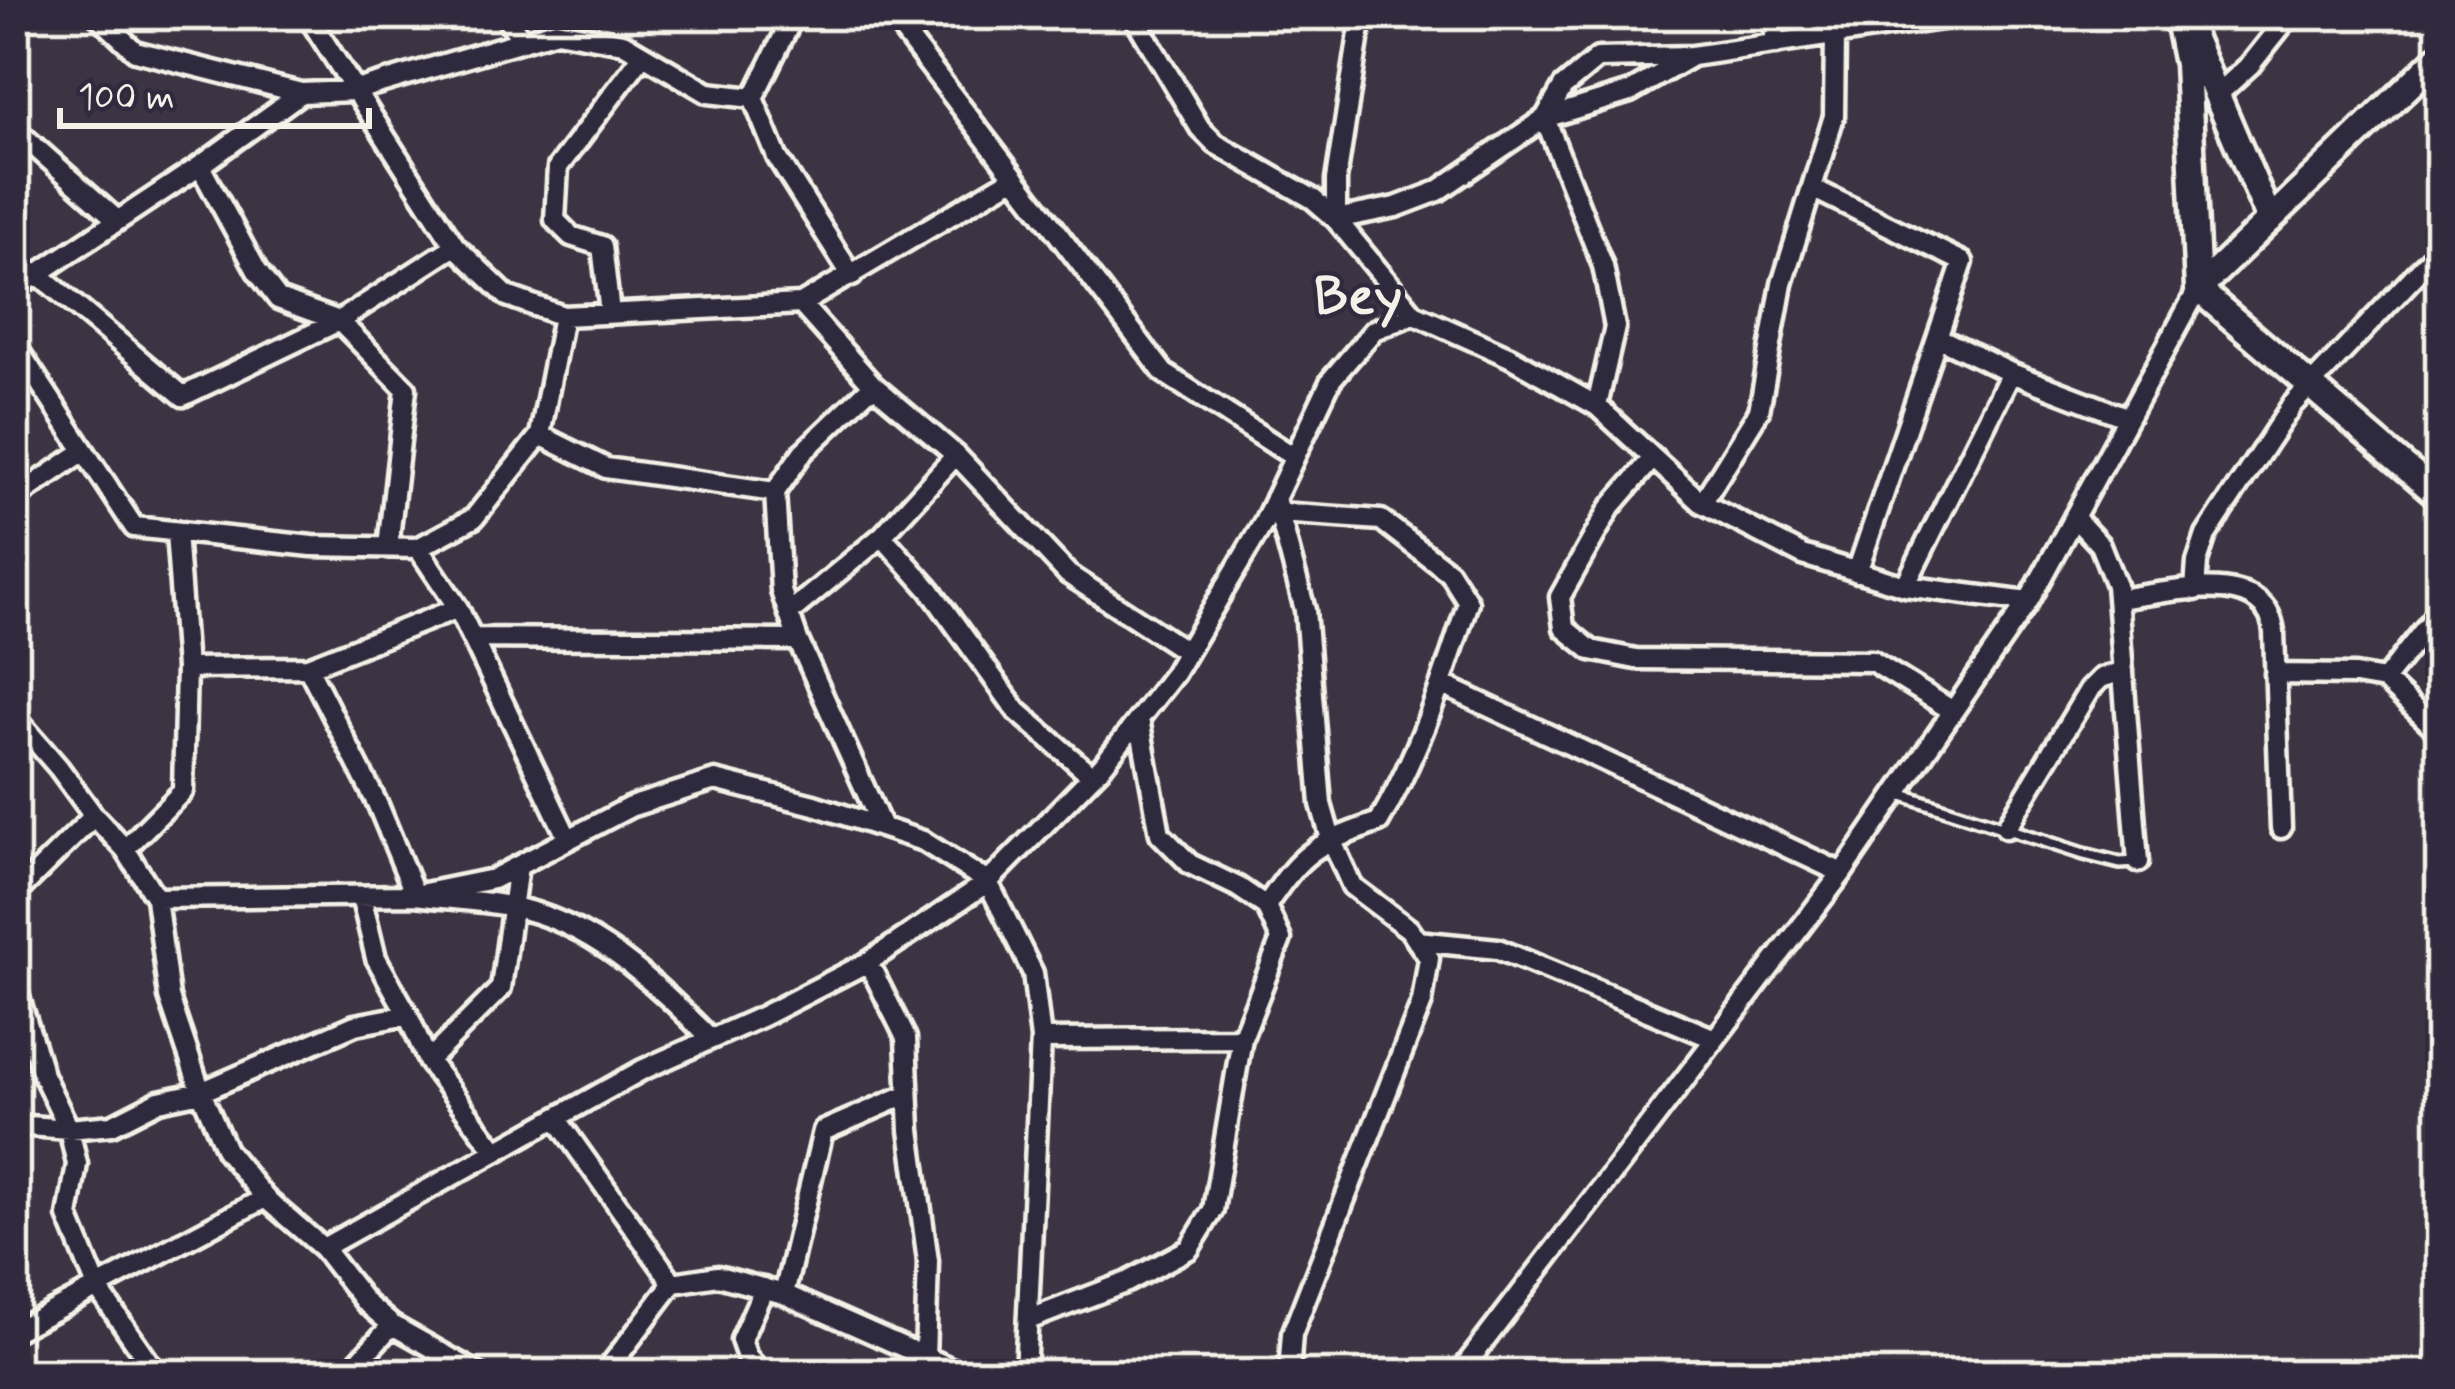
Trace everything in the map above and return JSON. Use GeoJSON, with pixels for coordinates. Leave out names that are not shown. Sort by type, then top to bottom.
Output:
{"type":"FeatureCollection","features":[{"type":"Feature","properties":{"kind":"street"},"geometry":{"type":"LineString","coordinates":[[97,15],[135,51],[301,93],[353,92],[556,31],[623,43],[708,93],[753,98]]}},
{"type":"Feature","properties":{"kind":"street"},"geometry":{"type":"LineString","coordinates":[[308,15],[455,246],[507,296],[563,316],[801,304],[1016,177]]}},
{"type":"Feature","properties":{"kind":"street"},"geometry":{"type":"LineString","coordinates":[[506,15],[521,39]]}},
{"type":"Feature","properties":{"kind":"street"},"geometry":{"type":"LineString","coordinates":[[794,15],[753,98],[777,158],[852,276]]}},
{"type":"Feature","properties":{"kind":"street"},"geometry":{"type":"LineString","coordinates":[[891,15],[1164,373],[1294,458]]}},
{"type":"Feature","properties":{"kind":"street"},"geometry":{"type":"LineString","coordinates":[[1132,15],[1200,128],[1216,144],[1300,191],[1336,219],[1414,314],[1510,358],[1597,406],[1702,503],[1803,555],[1857,572],[1905,586],[2028,602]]}},
{"type":"Feature","properties":{"kind":"street"},"geometry":{"type":"LineString","coordinates":[[1336,219],[1336,180],[1362,15]]}},
{"type":"Feature","properties":{"kind":"street"},"geometry":{"type":"LineString","coordinates":[[1772,15],[1776,44]]}},
{"type":"Feature","properties":{"kind":"street"},"geometry":{"type":"LineString","coordinates":[[1545,118],[1563,87],[1598,58],[1692,56],[1969,15]]}},
{"type":"Feature","properties":{"kind":"street"},"geometry":{"type":"LineString","coordinates":[[2180,15],[2270,220]]}},
{"type":"Feature","properties":{"kind":"street"},"geometry":{"type":"LineString","coordinates":[[2180,15],[2187,64],[2198,290],[2436,484]]}},
{"type":"Feature","properties":{"kind":"street"},"geometry":{"type":"LineString","coordinates":[[2217,95],[2251,64],[2290,15]]}},
{"type":"Feature","properties":{"kind":"street"},"geometry":{"type":"LineString","coordinates":[[1702,503],[1760,411],[1782,284],[1834,116],[1835,35]]}},
{"type":"Feature","properties":{"kind":"street"},"geometry":{"type":"LineString","coordinates":[[610,314],[602,246],[571,236],[555,220],[559,167],[643,55]]}},
{"type":"Feature","properties":{"kind":"street"},"geometry":{"type":"LineString","coordinates":[[1336,219],[1396,207],[1438,191],[1545,118],[1630,92],[1692,56]]}},
{"type":"Feature","properties":{"kind":"street"},"geometry":{"type":"LineString","coordinates":[[1459,1374],[1842,873],[2028,602],[2198,290],[2435,69]]}},
{"type":"Feature","properties":{"kind":"street"},"geometry":{"type":"LineString","coordinates":[[15,290],[301,93]]}},
{"type":"Feature","properties":{"kind":"street"},"geometry":{"type":"LineString","coordinates":[[1545,118],[1604,266],[1615,327],[1597,406]]}},
{"type":"Feature","properties":{"kind":"street"},"geometry":{"type":"LineString","coordinates":[[15,129],[117,220]]}},
{"type":"Feature","properties":{"kind":"street"},"geometry":{"type":"LineString","coordinates":[[200,166],[257,271],[278,299],[339,320],[406,389],[388,547]]}},
{"type":"Feature","properties":{"kind":"street"},"geometry":{"type":"LineString","coordinates":[[1812,188],[1963,262],[1857,572]]}},
{"type":"Feature","properties":{"kind":"street"},"geometry":{"type":"LineString","coordinates":[[38,274],[184,396],[339,320],[455,246]]}},
{"type":"Feature","properties":{"kind":"street"},"geometry":{"type":"LineString","coordinates":[[2195,590],[2206,535],[2292,405],[2440,249]]}},
{"type":"Feature","properties":{"kind":"street"},"geometry":{"type":"LineString","coordinates":[[801,304],[873,385],[956,455],[1068,574],[1187,652]]}},
{"type":"Feature","properties":{"kind":"street"},"geometry":{"type":"LineString","coordinates":[[323,1248],[642,1070],[868,962],[988,882],[1091,776],[1187,652],[1277,505],[1330,380],[1374,330],[1414,314]]}},
{"type":"Feature","properties":{"kind":"street"},"geometry":{"type":"LineString","coordinates":[[15,345],[134,527],[312,546],[418,548],[474,518],[539,436],[563,316]]}},
{"type":"Feature","properties":{"kind":"street"},"geometry":{"type":"LineString","coordinates":[[1939,338],[2011,373],[2128,418]]}},
{"type":"Feature","properties":{"kind":"street"},"geometry":{"type":"LineString","coordinates":[[1905,586],[2011,373]]}},
{"type":"Feature","properties":{"kind":"street"},"geometry":{"type":"LineString","coordinates":[[873,385],[803,452],[775,492],[782,591],[789,613],[882,827]]}},
{"type":"Feature","properties":{"kind":"street"},"geometry":{"type":"LineString","coordinates":[[539,436],[606,468],[775,492]]}},
{"type":"Feature","properties":{"kind":"street"},"geometry":{"type":"LineString","coordinates":[[15,498],[84,451]]}},
{"type":"Feature","properties":{"kind":"street"},"geometry":{"type":"LineString","coordinates":[[789,613],[882,536],[956,455]]}},
{"type":"Feature","properties":{"kind":"street"},"geometry":{"type":"LineString","coordinates":[[1653,458],[1610,508],[1560,597],[1564,628],[1592,650],[1636,659],[1872,662],[1953,712]]}},
{"type":"Feature","properties":{"kind":"street"},"geometry":{"type":"LineString","coordinates":[[1266,907],[1294,863],[1331,839],[1379,822],[1402,783],[1442,684],[1468,602],[1449,572],[1381,520],[1277,505]]}},
{"type":"Feature","properties":{"kind":"street"},"geometry":{"type":"LineString","coordinates":[[1277,505],[1305,610],[1321,804],[1331,839],[1352,886],[1409,929],[1429,958],[1422,1002],[1292,1334],[1289,1374]]}},
{"type":"Feature","properties":{"kind":"street"},"geometry":{"type":"LineString","coordinates":[[2074,517],[2100,545],[2112,571],[2138,862]]}},
{"type":"Feature","properties":{"kind":"street"},"geometry":{"type":"LineString","coordinates":[[125,849],[183,790],[186,668],[176,532]]}},
{"type":"Feature","properties":{"kind":"street"},"geometry":{"type":"LineString","coordinates":[[882,536],[930,590],[1017,711],[1091,776]]}},
{"type":"Feature","properties":{"kind":"street"},"geometry":{"type":"LineString","coordinates":[[418,548],[458,608],[568,839]]}},
{"type":"Feature","properties":{"kind":"street"},"geometry":{"type":"LineString","coordinates":[[2117,599],[2238,590],[2262,602],[2273,621],[2281,828]]}},
{"type":"Feature","properties":{"kind":"street"},"geometry":{"type":"LineString","coordinates":[[186,668],[308,667],[458,608]]}},
{"type":"Feature","properties":{"kind":"street"},"geometry":{"type":"LineString","coordinates":[[2384,680],[2440,610]]}},
{"type":"Feature","properties":{"kind":"street"},"geometry":{"type":"LineString","coordinates":[[472,638],[798,640]]}},
{"type":"Feature","properties":{"kind":"street"},"geometry":{"type":"LineString","coordinates":[[308,667],[378,805],[415,895]]}},
{"type":"Feature","properties":{"kind":"street"},"geometry":{"type":"LineString","coordinates":[[2006,828],[2089,690],[2101,678],[2123,671]]}},
{"type":"Feature","properties":{"kind":"street"},"geometry":{"type":"LineString","coordinates":[[2276,674],[2384,680],[2440,734]]}},
{"type":"Feature","properties":{"kind":"street"},"geometry":{"type":"LineString","coordinates":[[1442,684],[1842,873]]}},
{"type":"Feature","properties":{"kind":"street"},"geometry":{"type":"LineString","coordinates":[[15,717],[125,849],[156,898],[170,997],[226,1150],[266,1198],[323,1248],[365,1301],[392,1325],[479,1374]]}},
{"type":"Feature","properties":{"kind":"street"},"geometry":{"type":"LineString","coordinates":[[1028,1320],[1127,1282],[1190,1249],[1213,1210],[1242,1038],[1281,939],[1266,907],[1238,887],[1190,864],[1160,834],[1138,719]]}},
{"type":"Feature","properties":{"kind":"street"},"geometry":{"type":"LineString","coordinates":[[415,895],[493,879],[630,807],[715,780],[814,805],[923,841],[988,882],[1033,974],[1041,1039],[1025,1374]]}},
{"type":"Feature","properties":{"kind":"street"},"geometry":{"type":"LineString","coordinates":[[15,894],[94,817]]}},
{"type":"Feature","properties":{"kind":"street"},"geometry":{"type":"LineString","coordinates":[[428,1060],[501,988],[518,866]]}},
{"type":"Feature","properties":{"kind":"street"},"geometry":{"type":"LineString","coordinates":[[156,898],[415,895],[512,906],[581,930],[646,974],[711,1039]]}},
{"type":"Feature","properties":{"kind":"street"},"geometry":{"type":"LineString","coordinates":[[362,896],[376,958],[428,1060],[496,1151]]}},
{"type":"Feature","properties":{"kind":"street"},"geometry":{"type":"LineString","coordinates":[[1417,941],[1498,950],[1715,1039]]}},
{"type":"Feature","properties":{"kind":"street"},"geometry":{"type":"LineString","coordinates":[[868,962],[906,1038],[910,1130],[928,1262],[921,1366]]}},
{"type":"Feature","properties":{"kind":"street"},"geometry":{"type":"LineString","coordinates":[[15,984],[43,1075],[69,1129],[76,1163],[68,1216],[97,1287],[158,1374]]}},
{"type":"Feature","properties":{"kind":"street"},"geometry":{"type":"LineString","coordinates":[[15,1125],[69,1129],[112,1125],[159,1101],[201,1092],[355,1025],[408,1015]]}},
{"type":"Feature","properties":{"kind":"street"},"geometry":{"type":"LineString","coordinates":[[1041,1039],[1242,1038]]}},
{"type":"Feature","properties":{"kind":"street"},"geometry":{"type":"LineString","coordinates":[[784,1294],[823,1131],[908,1094]]}},
{"type":"Feature","properties":{"kind":"street"},"geometry":{"type":"LineString","coordinates":[[556,1118],[673,1283]]}},
{"type":"Feature","properties":{"kind":"street"},"geometry":{"type":"LineString","coordinates":[[15,1331],[266,1198]]}},
{"type":"Feature","properties":{"kind":"street"},"geometry":{"type":"LineString","coordinates":[[604,1374],[673,1283],[718,1276],[784,1294],[921,1366],[964,1374]]}},
{"type":"Feature","properties":{"kind":"street"},"geometry":{"type":"LineString","coordinates":[[762,1374],[747,1357],[741,1340],[764,1288]]}},
{"type":"Feature","properties":{"kind":"street"},"geometry":{"type":"LineString","coordinates":[[347,1374],[392,1325]]}},
{"type":"Feature","properties":{"kind":"lane"},"geometry":{"type":"LineString","coordinates":[[1897,793],[2084,854],[2120,863],[2138,862]]}},
{"type":"Feature","properties":{"kind":"district","name":"Bey"},"geometry":{"type":"Point","coordinates":[1358,294]}}]}
